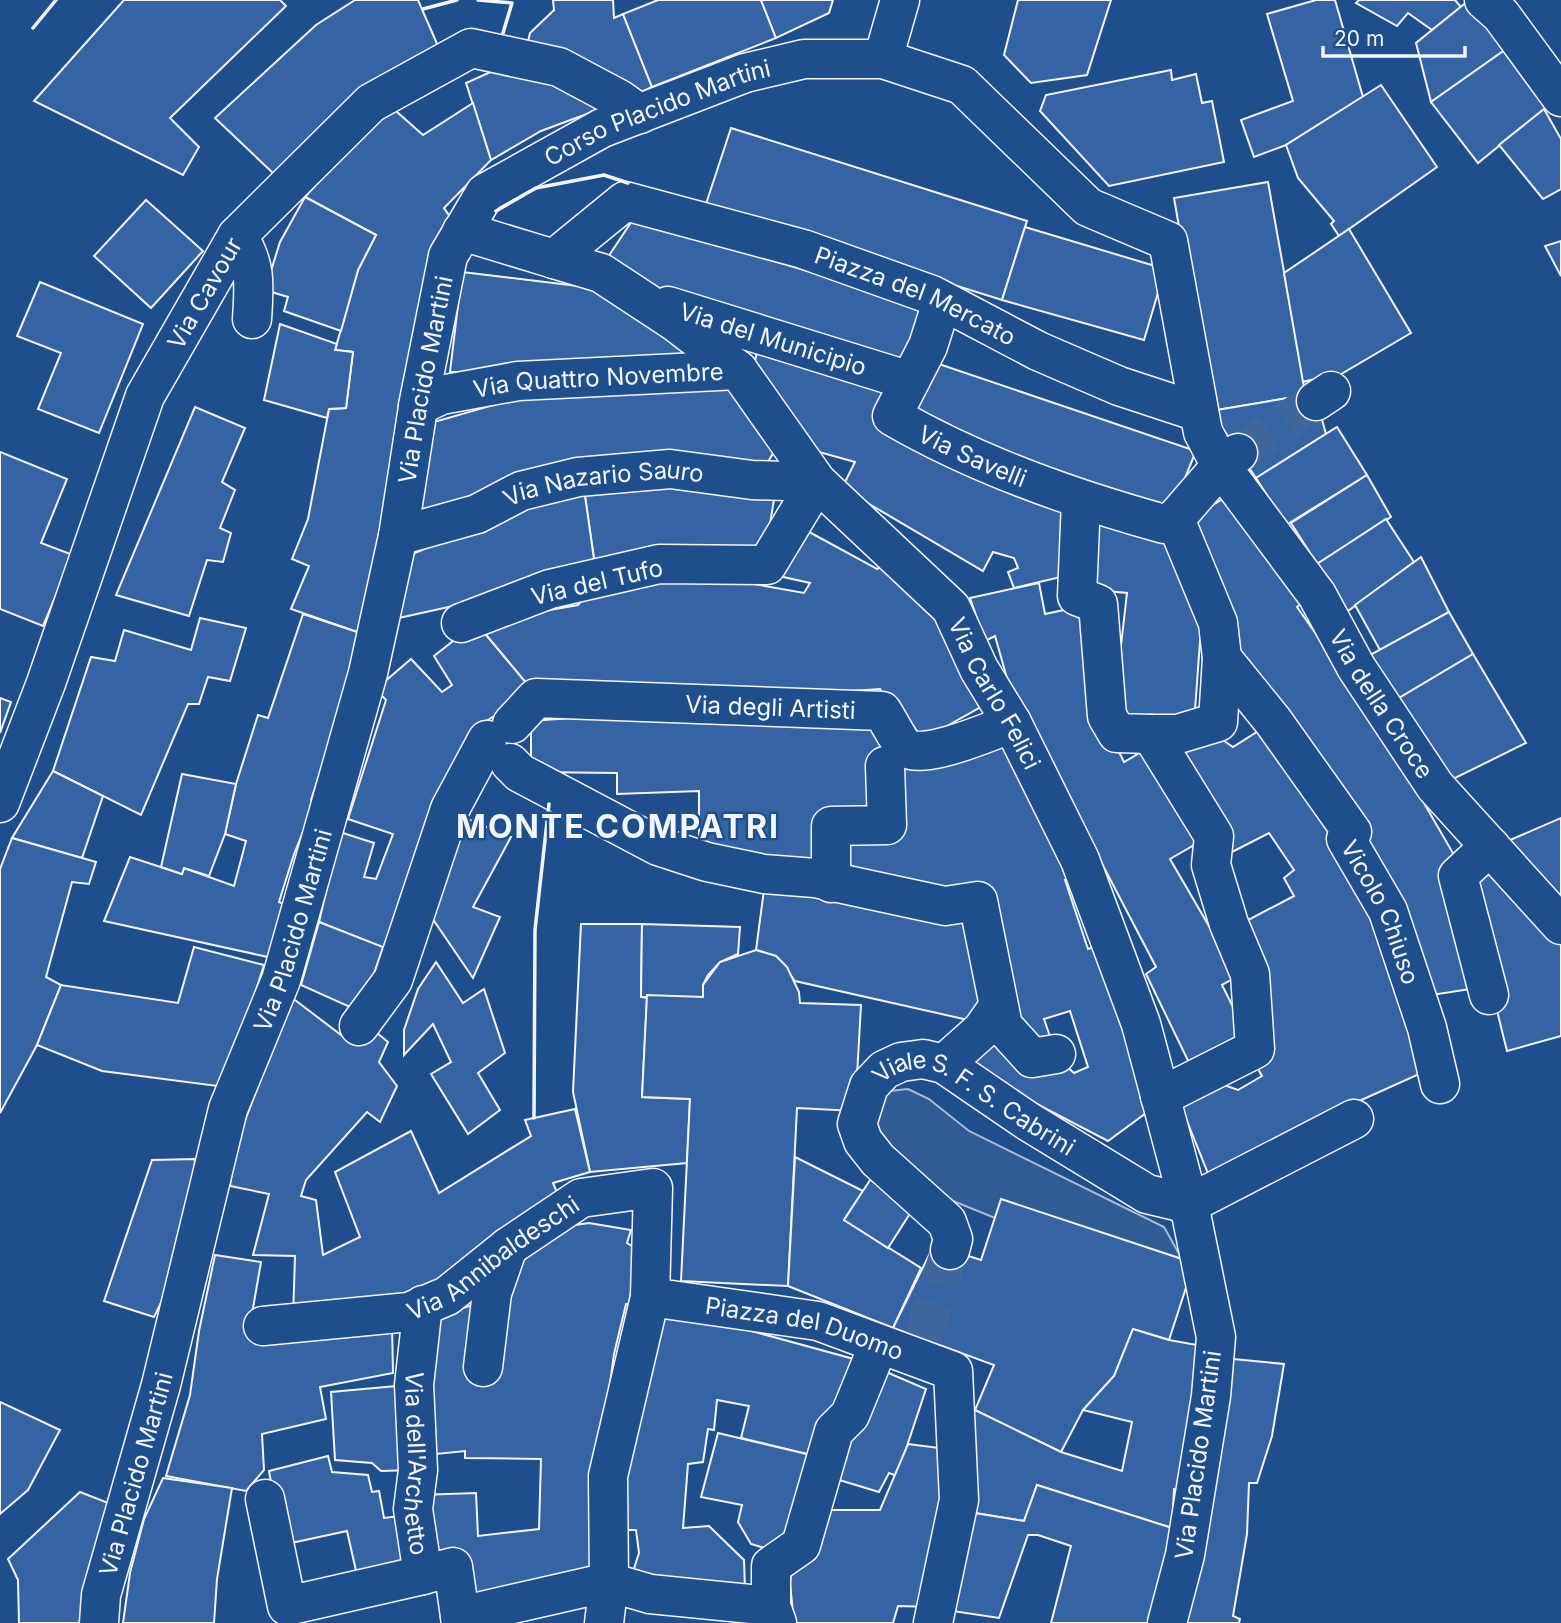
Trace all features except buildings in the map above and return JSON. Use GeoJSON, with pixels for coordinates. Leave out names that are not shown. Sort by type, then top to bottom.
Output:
{"type":"FeatureCollection","features":[{"type":"Feature","properties":{"kind":"street"},"geometry":{"type":"LineString","coordinates":[[883,59],[900,0]]}},
{"type":"Feature","properties":{"kind":"street"},"geometry":{"type":"LineString","coordinates":[[1484,0],[1501,15],[1561,97]]}},
{"type":"Feature","properties":{"kind":"street","name":"Via Cavour"},"geometry":{"type":"LineString","coordinates":[[0,803],[46,683],[145,396],[237,236],[371,103],[471,48],[559,66],[619,99],[640,114]]}},
{"type":"Feature","properties":{"kind":"street","name":"Corso Placido Martini"},"geometry":{"type":"LineString","coordinates":[[462,231],[485,193],[602,128],[745,73],[792,62],[883,59]]}},
{"type":"Feature","properties":{"kind":"street","name":"Via della Croce"},"geometry":{"type":"LineString","coordinates":[[883,59],[962,85],[1088,207],[1168,241],[1203,432],[1230,459],[1317,595],[1356,667],[1435,786],[1561,925]]}},
{"type":"Feature","properties":{"kind":"street","name":"Piazza del Mercato"},"geometry":{"type":"LineString","coordinates":[[554,259],[625,201],[803,249],[932,295],[1038,351],[1119,386],[1198,412]]}},
{"type":"Feature","properties":{"kind":"street","name":"Via Carlo Felici"},"geometry":{"type":"LineString","coordinates":[[462,231],[601,273],[674,321],[738,370],[817,482],[951,608],[979,669],[1012,723],[1080,860],[1141,1024],[1189,1204]]}},
{"type":"Feature","properties":{"kind":"street","name":"Via Placido Martini"},"geometry":{"type":"LineString","coordinates":[[99,1623],[102,1595],[161,1385],[228,1109],[283,973],[368,673],[398,536],[418,405],[448,256],[462,231]]}},
{"type":"Feature","properties":{"kind":"street"},"geometry":{"type":"LineString","coordinates":[[237,236],[249,253],[255,278],[252,319]]}},
{"type":"Feature","properties":{"kind":"street","name":"Via del Municipio"},"geometry":{"type":"LineString","coordinates":[[635,296],[910,381]]}},
{"type":"Feature","properties":{"kind":"street","name":"Via Savelli"},"geometry":{"type":"LineString","coordinates":[[942,302],[928,346],[892,416],[932,439],[1081,501],[1164,524],[1175,519]]}},
{"type":"Feature","properties":{"kind":"street","name":"Via Quattro Novembre"},"geometry":{"type":"LineString","coordinates":[[418,405],[472,388],[540,379],[738,370]]}},
{"type":"Feature","properties":{"kind":"street"},"geometry":{"type":"LineString","coordinates":[[1081,501],[1077,596],[1098,604],[1107,716],[1117,733],[1178,734],[1218,722],[1222,658],[1218,623],[1175,519],[1230,459]]}},
{"type":"Feature","properties":{"kind":"street","name":"Via Nazario Sauro"},"geometry":{"type":"LineString","coordinates":[[398,536],[477,514],[521,491],[578,477],[670,469],[752,480],[817,482]]}},
{"type":"Feature","properties":{"kind":"street","name":"Via del Tufo"},"geometry":{"type":"LineString","coordinates":[[461,623],[550,589],[659,565],[766,565],[817,482]]}},
{"type":"Feature","properties":{"kind":"street","name":"Vicolo Chiuso"},"geometry":{"type":"LineString","coordinates":[[1222,658],[1273,721],[1352,832],[1346,839],[1388,911],[1427,1028],[1440,1084]]}},
{"type":"Feature","properties":{"kind":"street","name":"Via degli Artisti"},"geometry":{"type":"LineString","coordinates":[[359,1026],[393,980],[450,809],[536,698],[882,710],[903,747],[916,752],[943,747],[1012,723]]}},
{"type":"Feature","properties":{"kind":"street"},"geometry":{"type":"LineString","coordinates":[[1151,734],[1214,836],[1210,865],[1229,924],[1250,974],[1255,1049],[1160,1097]]}},
{"type":"Feature","properties":{"kind":"street"},"geometry":{"type":"LineString","coordinates":[[503,742],[520,773],[658,846],[707,862],[764,874],[831,883],[946,906],[978,901],[1003,1026],[1032,1058],[1056,1054]]}},
{"type":"Feature","properties":{"kind":"street"},"geometry":{"type":"LineString","coordinates":[[831,883],[831,826],[887,825],[885,765]]}},
{"type":"Feature","properties":{"kind":"street"},"geometry":{"type":"LineString","coordinates":[[1489,995],[1458,876],[1490,846]]}},
{"type":"Feature","properties":{"kind":"street"},"geometry":{"type":"LineString","coordinates":[[944,1064],[982,1030],[998,1007]]}},
{"type":"Feature","properties":{"kind":"street","name":"Viale S. F. S. Cabrini"},"geometry":{"type":"LineString","coordinates":[[950,1250],[953,1239],[947,1222],[878,1160],[863,1141],[857,1124],[869,1086],[884,1070],[901,1062],[923,1059],[944,1064],[1029,1122],[1147,1194],[1189,1204]]}},
{"type":"Feature","properties":{"kind":"street"},"geometry":{"type":"LineString","coordinates":[[1189,1204],[1354,1119]]}},
{"type":"Feature","properties":{"kind":"street","name":"Via Annibaldeschi"},"geometry":{"type":"LineString","coordinates":[[263,1326],[409,1312],[447,1296],[508,1247],[581,1198],[653,1188],[650,1297]]}},
{"type":"Feature","properties":{"kind":"street","name":"Via Placido Martini"},"geometry":{"type":"LineString","coordinates":[[1167,1623],[1187,1542],[1211,1396],[1216,1337],[1189,1204]]}},
{"type":"Feature","properties":{"kind":"street"},"geometry":{"type":"LineString","coordinates":[[483,1367],[492,1293],[508,1247]]}},
{"type":"Feature","properties":{"kind":"street"},"geometry":{"type":"LineString","coordinates":[[604,1623],[609,1582],[608,1476],[650,1297]]}},
{"type":"Feature","properties":{"kind":"street","name":"Piazza del Duomo"},"geometry":{"type":"LineString","coordinates":[[650,1297],[818,1321],[879,1344],[920,1348],[953,1371],[959,1500],[933,1623]]}},
{"type":"Feature","properties":{"kind":"street","name":"Via dell'Archetto"},"geometry":{"type":"LineString","coordinates":[[423,1306],[414,1385],[418,1469],[413,1509],[423,1575],[453,1567],[461,1620]]}},
{"type":"Feature","properties":{"kind":"street"},"geometry":{"type":"LineString","coordinates":[[461,1620],[609,1582],[650,1594],[774,1614],[771,1566],[801,1545],[834,1431],[850,1415],[879,1344]]}},
{"type":"Feature","properties":{"kind":"street"},"geometry":{"type":"LineString","coordinates":[[265,1499],[288,1606],[423,1575]]}},
{"type":"Feature","properties":{"kind":"shaded area"},"geometry":{"type":"Polygon","coordinates":[[[908,1089],[929,1099],[969,1131],[1164,1227],[1182,1259],[995,1218],[921,1188],[877,1137],[873,1104],[890,1091],[908,1089]]]}},
{"type":"Feature","properties":{"kind":"tunnel"},"geometry":{"type":"LineString","coordinates":[[1238,453],[1316,401]]}},
{"type":"Feature","properties":{"kind":"tunnel"},"geometry":{"type":"LineString","coordinates":[[923,1339],[950,1250]]}},
{"type":"Feature","properties":{"kind":"wall"},"geometry":{"type":"LineString","coordinates":[[33,28],[56,0]]}},
{"type":"Feature","properties":{"kind":"wall"},"geometry":{"type":"LineString","coordinates":[[423,9],[457,0]]}},
{"type":"Feature","properties":{"kind":"wall"},"geometry":{"type":"LineString","coordinates":[[478,0],[512,3],[503,33]]}},
{"type":"Feature","properties":{"kind":"wall"},"geometry":{"type":"LineString","coordinates":[[496,211],[536,188],[604,175],[628,183]]}},
{"type":"Feature","properties":{"kind":"wall"},"geometry":{"type":"LineString","coordinates":[[534,1118],[535,930],[549,804]]}},
{"type":"Feature","properties":{"kind":"district","name":"MONTE COMPATRI"},"geometry":{"type":"Point","coordinates":[618,826]}}]}
